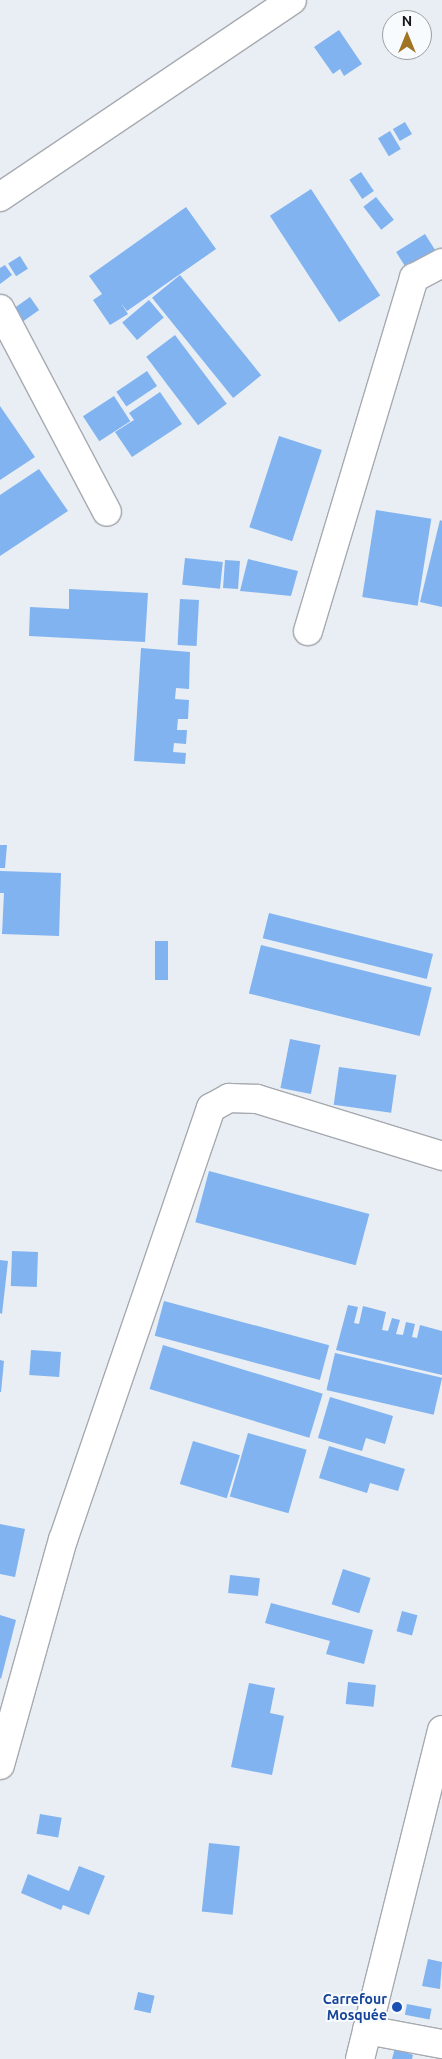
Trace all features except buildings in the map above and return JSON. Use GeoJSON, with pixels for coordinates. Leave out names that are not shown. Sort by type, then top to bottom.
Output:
{"type":"FeatureCollection","features":[{"type":"Feature","properties":{"kind":"street"},"geometry":{"type":"LineString","coordinates":[[0,197],[292,0]]}},
{"type":"Feature","properties":{"kind":"street"},"geometry":{"type":"LineString","coordinates":[[308,631],[414,278],[442,262]]}},
{"type":"Feature","properties":{"kind":"street"},"geometry":{"type":"LineString","coordinates":[[0,309],[107,512]]}},
{"type":"Feature","properties":{"kind":"street"},"geometry":{"type":"LineString","coordinates":[[0,1765],[63,1540],[211,1108],[229,1098],[257,1099],[442,1156]]}},
{"type":"Feature","properties":{"kind":"street"},"geometry":{"type":"LineString","coordinates":[[360,2059],[442,1730]]}},
{"type":"Feature","properties":{"kind":"street"},"geometry":{"type":"LineString","coordinates":[[367,2030],[442,2044]]}},
{"type":"Feature","properties":{"kind":"place","name":"Carrefour Mosquée"},"geometry":{"type":"Point","coordinates":[397,2007]}}]}
